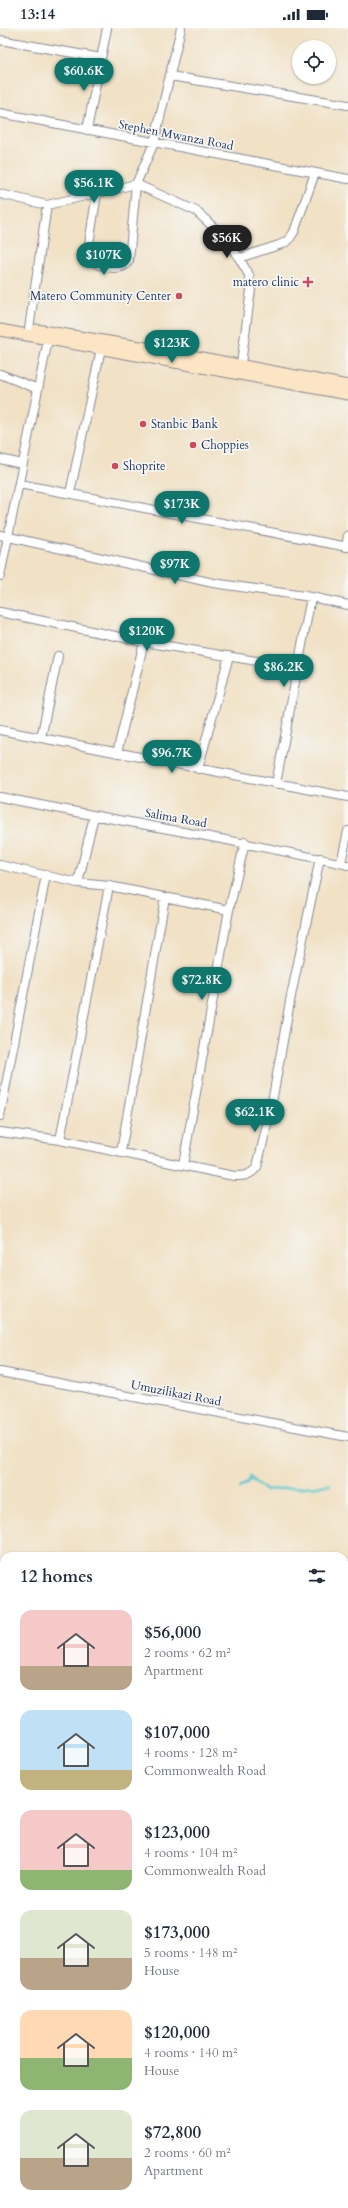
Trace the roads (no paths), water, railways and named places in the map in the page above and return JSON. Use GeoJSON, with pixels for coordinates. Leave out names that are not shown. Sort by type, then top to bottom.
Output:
{"type":"FeatureCollection","features":[{"type":"Feature","properties":{"kind":"main road"},"geometry":{"type":"LineString","coordinates":[[0,323],[29,329],[49,336]]}},
{"type":"Feature","properties":{"kind":"main road"},"geometry":{"type":"LineString","coordinates":[[0,330],[49,336],[348,386]]}},
{"type":"Feature","properties":{"kind":"main road"},"geometry":{"type":"LineString","coordinates":[[240,369],[348,394]]}},
{"type":"Feature","properties":{"kind":"street"},"geometry":{"type":"LineString","coordinates":[[87,130],[106,28]]}},
{"type":"Feature","properties":{"kind":"street"},"geometry":{"type":"LineString","coordinates":[[97,193],[88,255],[94,264],[118,269],[127,265],[129,261],[136,184],[154,143],[181,28]]}},
{"type":"Feature","properties":{"kind":"street"},"geometry":{"type":"LineString","coordinates":[[0,40],[101,58]]}},
{"type":"Feature","properties":{"kind":"street"},"geometry":{"type":"LineString","coordinates":[[170,76],[348,105]]}},
{"type":"Feature","properties":{"kind":"street","name":"Stephen Mwanza Road"},"geometry":{"type":"LineString","coordinates":[[0,113],[348,179]]}},
{"type":"Feature","properties":{"kind":"street"},"geometry":{"type":"LineString","coordinates":[[239,258],[288,240],[294,232],[315,173]]}},
{"type":"Feature","properties":{"kind":"street"},"geometry":{"type":"LineString","coordinates":[[0,194],[47,205],[136,184],[196,211],[224,237],[249,275],[250,290],[240,369]]}},
{"type":"Feature","properties":{"kind":"street"},"geometry":{"type":"LineString","coordinates":[[29,329],[47,205]]}},
{"type":"Feature","properties":{"kind":"street"},"geometry":{"type":"LineString","coordinates":[[0,576],[4,536],[19,484],[49,336]]}},
{"type":"Feature","properties":{"kind":"street"},"geometry":{"type":"LineString","coordinates":[[70,494],[102,345]]}},
{"type":"Feature","properties":{"kind":"street"},"geometry":{"type":"LineString","coordinates":[[0,374],[38,389]]}},
{"type":"Feature","properties":{"kind":"street"},"geometry":{"type":"LineString","coordinates":[[0,460],[22,464]]}},
{"type":"Feature","properties":{"kind":"street"},"geometry":{"type":"LineString","coordinates":[[19,484],[347,547],[348,536]]}},
{"type":"Feature","properties":{"kind":"street"},"geometry":{"type":"LineString","coordinates":[[4,536],[213,583],[311,597],[348,605]]}},
{"type":"Feature","properties":{"kind":"street"},"geometry":{"type":"LineString","coordinates":[[276,784],[311,597]]}},
{"type":"Feature","properties":{"kind":"street"},"geometry":{"type":"LineString","coordinates":[[0,612],[144,642],[298,668]]}},
{"type":"Feature","properties":{"kind":"street"},"geometry":{"type":"LineString","coordinates":[[118,754],[144,642]]}},
{"type":"Feature","properties":{"kind":"street"},"geometry":{"type":"LineString","coordinates":[[41,738],[58,656]]}},
{"type":"Feature","properties":{"kind":"street"},"geometry":{"type":"LineString","coordinates":[[198,769],[229,656]]}},
{"type":"Feature","properties":{"kind":"street"},"geometry":{"type":"LineString","coordinates":[[0,730],[118,754],[348,797]]}},
{"type":"Feature","properties":{"kind":"street","name":"Salima Road"},"geometry":{"type":"LineString","coordinates":[[0,797],[94,816],[245,842],[344,864]]}},
{"type":"Feature","properties":{"kind":"street"},"geometry":{"type":"LineString","coordinates":[[78,882],[94,816]]}},
{"type":"Feature","properties":{"kind":"street"},"geometry":{"type":"LineString","coordinates":[[344,864],[348,831]]}},
{"type":"Feature","properties":{"kind":"street"},"geometry":{"type":"LineString","coordinates":[[183,1165],[229,910],[245,842]]}},
{"type":"Feature","properties":{"kind":"street"},"geometry":{"type":"LineString","coordinates":[[0,1132],[60,1140],[234,1176],[247,1176],[257,1167],[271,1108],[291,996],[320,858]]}},
{"type":"Feature","properties":{"kind":"street"},"geometry":{"type":"LineString","coordinates":[[0,865],[78,882],[110,886],[229,910]]}},
{"type":"Feature","properties":{"kind":"street"},"geometry":{"type":"LineString","coordinates":[[0,1116],[46,875]]}},
{"type":"Feature","properties":{"kind":"street"},"geometry":{"type":"LineString","coordinates":[[60,1140],[110,886]]}},
{"type":"Feature","properties":{"kind":"street"},"geometry":{"type":"LineString","coordinates":[[121,1152],[165,897]]}},
{"type":"Feature","properties":{"kind":"street","name":"Umuzilikazi Road"},"geometry":{"type":"LineString","coordinates":[[0,1372],[348,1437]]}},
{"type":"Feature","properties":{"kind":"waterway"},"geometry":{"type":"LineString","coordinates":[[250,1476],[251,1479],[265,1490],[330,1485]]}},
{"type":"Feature","properties":{"kind":"waterway"},"geometry":{"type":"LineString","coordinates":[[240,1488],[251,1479]]}},
{"type":"Feature","properties":{"kind":"place","name":"matero clinic"},"geometry":{"type":"Point","coordinates":[308,282]}},
{"type":"Feature","properties":{"kind":"place","name":"Matero Community Center"},"geometry":{"type":"Point","coordinates":[179,296]}},
{"type":"Feature","properties":{"kind":"place","name":"Stanbic Bank"},"geometry":{"type":"Point","coordinates":[143,424]}},
{"type":"Feature","properties":{"kind":"place","name":"Choppies"},"geometry":{"type":"Point","coordinates":[193,445]}},
{"type":"Feature","properties":{"kind":"place","name":"Shoprite"},"geometry":{"type":"Point","coordinates":[115,466]}}]}
